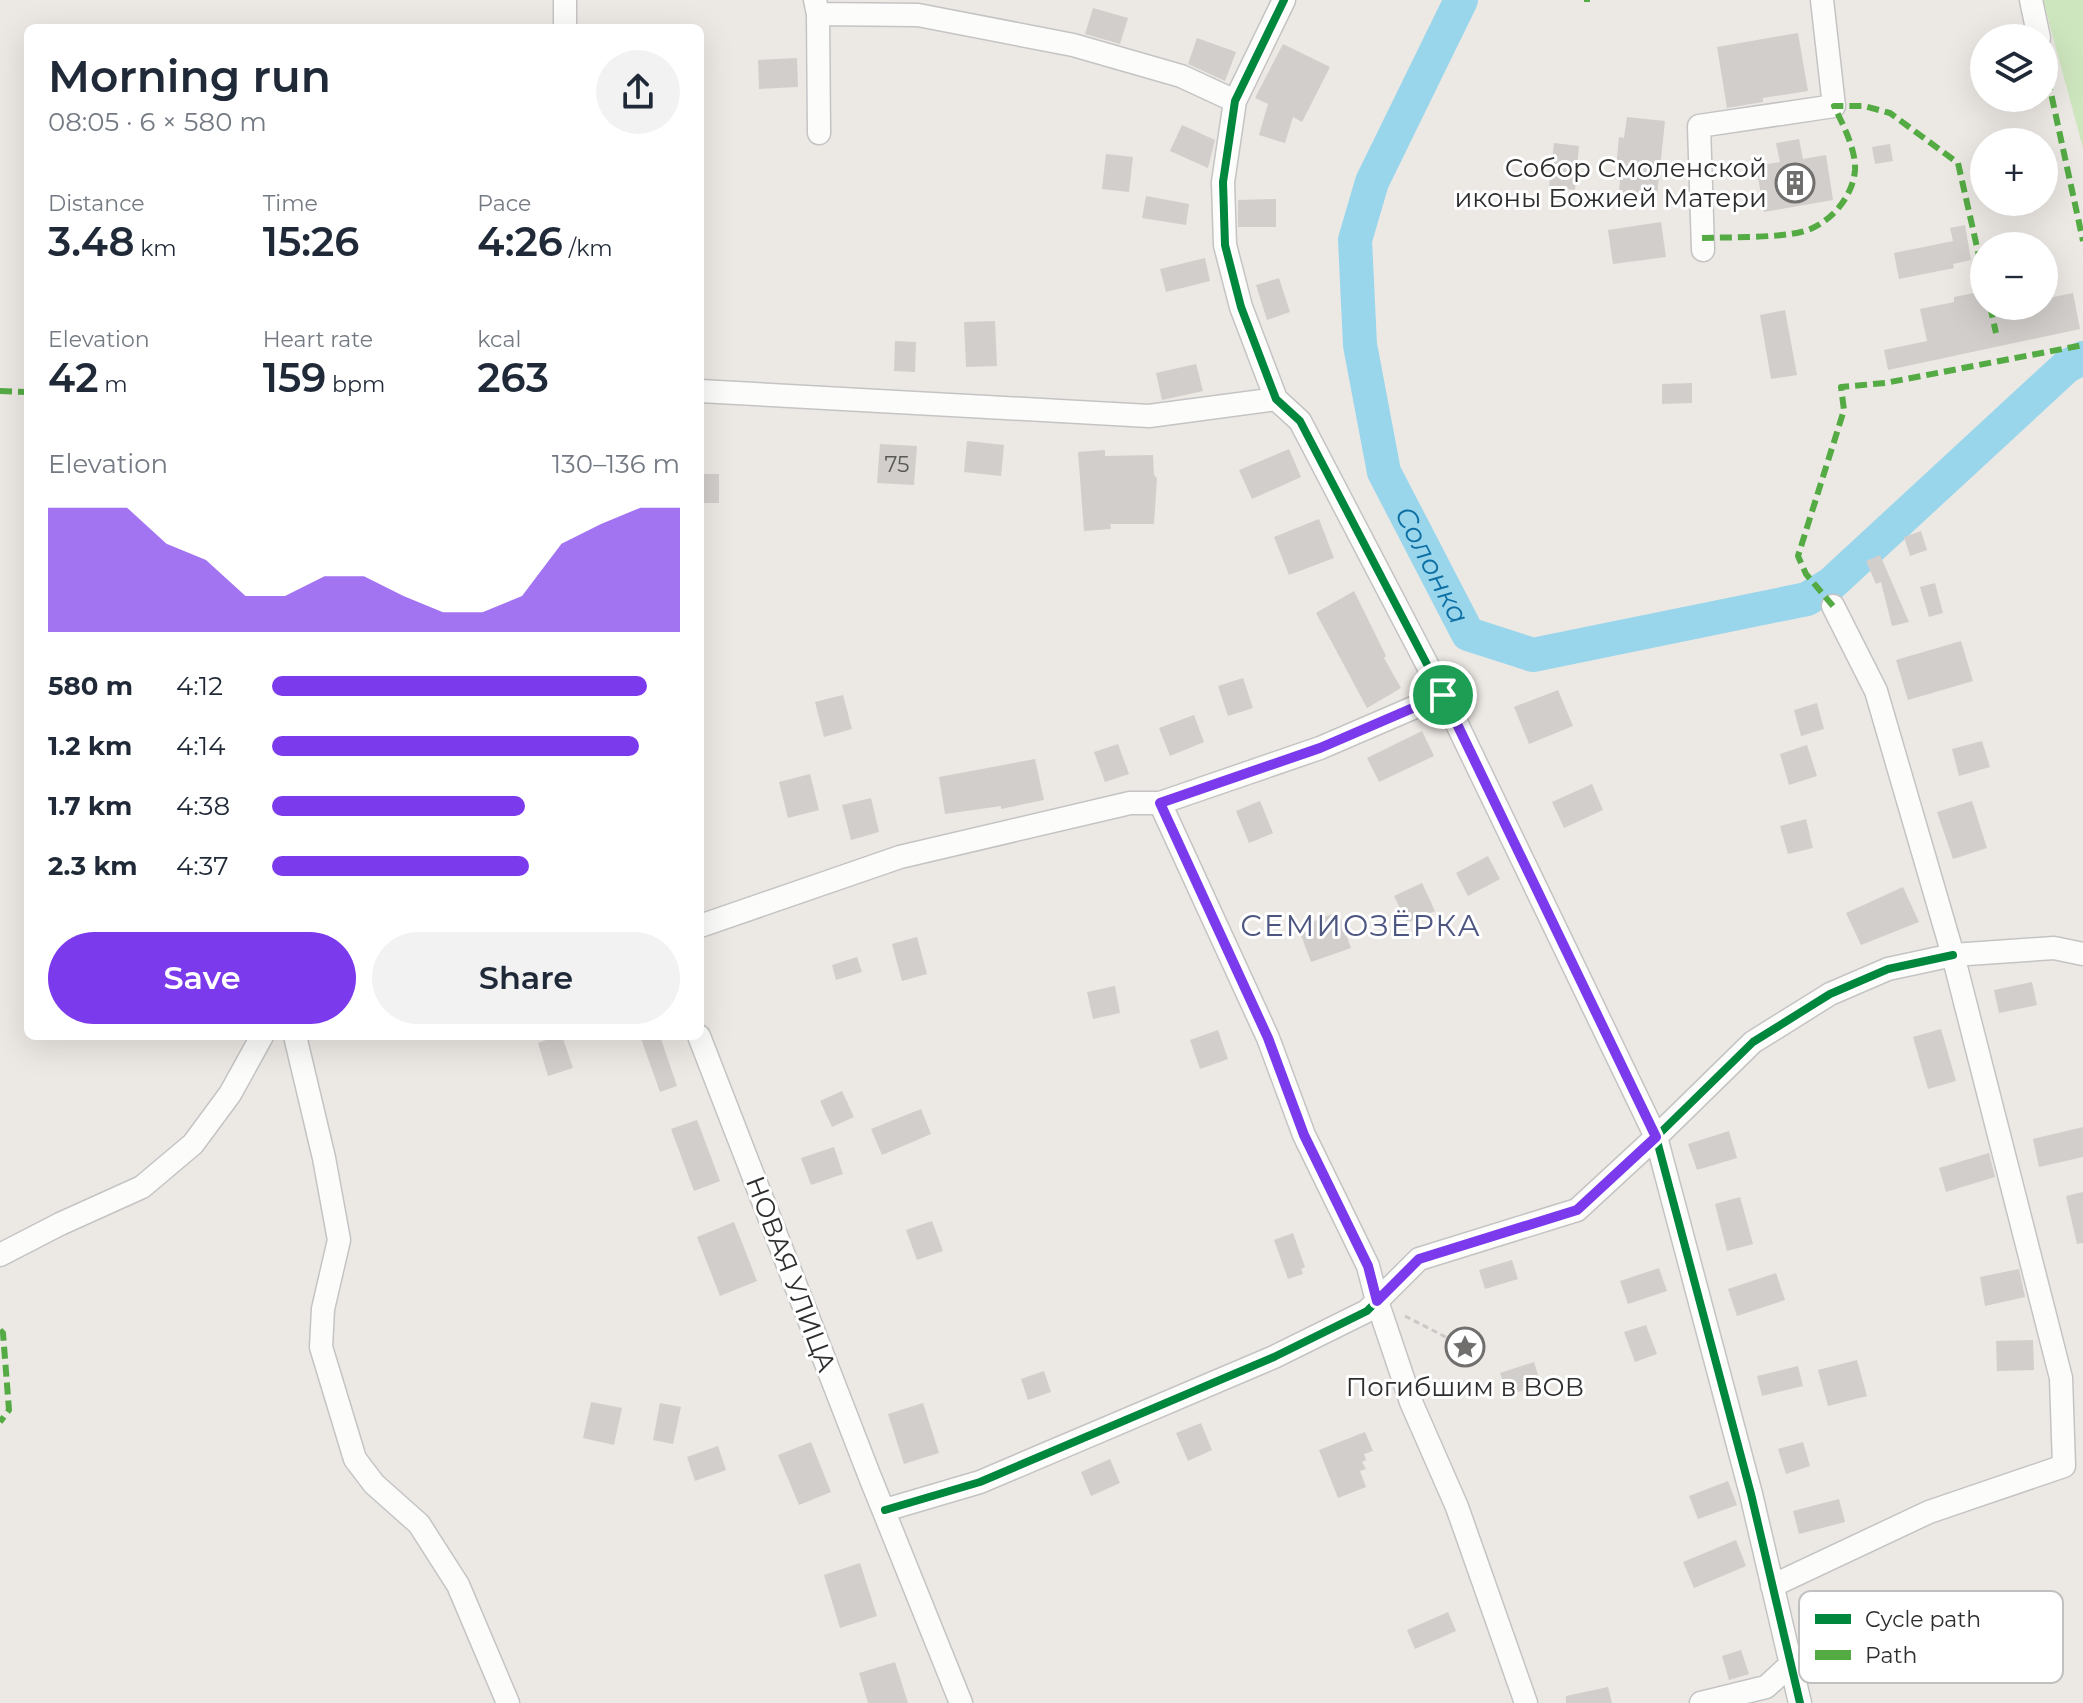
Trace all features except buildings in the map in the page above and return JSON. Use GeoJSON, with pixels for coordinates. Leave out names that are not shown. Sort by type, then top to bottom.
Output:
{"type":"FeatureCollection","features":[{"type":"Feature","properties":{"kind":"street"},"geometry":{"type":"LineString","coordinates":[[565,0],[565,24]]}},
{"type":"Feature","properties":{"kind":"street"},"geometry":{"type":"LineString","coordinates":[[1284,0],[1235,101],[1223,182],[1225,245],[1241,307],[1276,399],[1300,421],[1443,695],[1656,1137],[1747,1479],[1800,1703]]}},
{"type":"Feature","properties":{"kind":"street"},"geometry":{"type":"LineString","coordinates":[[1703,250],[1699,126],[1834,106],[1822,0]]}},
{"type":"Feature","properties":{"kind":"street"},"geometry":{"type":"LineString","coordinates":[[2031,0],[2036,24]]}},
{"type":"Feature","properties":{"kind":"street"},"geometry":{"type":"LineString","coordinates":[[819,133],[817,7],[918,15],[1073,45],[1181,76],[1235,101]]}},
{"type":"Feature","properties":{"kind":"street"},"geometry":{"type":"LineString","coordinates":[[704,391],[1149,416],[1276,399]]}},
{"type":"Feature","properties":{"kind":"street"},"geometry":{"type":"LineString","coordinates":[[1772,1586],[1929,1512],[2064,1466],[2061,1378],[1953,955],[1876,691],[1833,606]]}},
{"type":"Feature","properties":{"kind":"street"},"geometry":{"type":"LineString","coordinates":[[704,925],[900,857],[1130,803],[1160,803],[1320,748],[1443,695]]}},
{"type":"Feature","properties":{"kind":"street"},"geometry":{"type":"LineString","coordinates":[[1160,803],[1268,1038],[1304,1135],[1368,1266],[1411,1402],[1457,1507],[1526,1703]]}},
{"type":"Feature","properties":{"kind":"street"},"geometry":{"type":"LineString","coordinates":[[885,1510],[980,1482],[1132,1420],[1274,1357],[1367,1311],[1419,1259],[1577,1210],[1753,1042],[1830,994],[1888,969],[1953,955],[2054,948],[2083,954]]}},
{"type":"Feature","properties":{"kind":"street"},"geometry":{"type":"LineString","coordinates":[[0,1255],[142,1187],[193,1144],[230,1094],[260,1040]]}},
{"type":"Feature","properties":{"kind":"street"},"geometry":{"type":"LineString","coordinates":[[296,1040],[324,1158],[339,1240],[323,1309],[321,1347],[355,1459],[374,1484],[419,1524],[450,1572],[508,1703]]}},
{"type":"Feature","properties":{"kind":"street","name":"НОВАЯ УЛИЦА"},"geometry":{"type":"LineString","coordinates":[[701,1040],[961,1703]]}},
{"type":"Feature","properties":{"kind":"street"},"geometry":{"type":"LineString","coordinates":[[1701,1703],[1766,1687],[1791,1664]]}},
{"type":"Feature","properties":{"kind":"path"},"geometry":{"type":"LineString","coordinates":[[1377,1301],[1465,1347]]}},
{"type":"Feature","properties":{"kind":"green space"},"geometry":{"type":"Polygon","coordinates":[[[2043,0],[2083,0],[2083,148],[2058,56],[2058,24],[2049,24],[2043,0]]]}},
{"type":"Feature","properties":{"kind":"waterway","name":"Солонка"},"geometry":{"type":"LineString","coordinates":[[1461,0],[1372,182],[1355,240],[1360,345],[1384,472],[1468,634],[1533,655],[1807,599],[1831,584],[2067,366],[2083,358]]}},
{"type":"Feature","properties":{"kind":"marked path"},"geometry":{"type":"LineString","coordinates":[[1702,238],[1790,234],[1811,229],[1829,217],[1850,191],[1855,170],[1851,146],[1834,106],[1864,106],[1890,113],[1958,163],[1974,232]]}},
{"type":"Feature","properties":{"kind":"marked path"},"geometry":{"type":"LineString","coordinates":[[2055,112],[2083,241]]}},
{"type":"Feature","properties":{"kind":"marked path"},"geometry":{"type":"LineString","coordinates":[[1993,320],[1996,333]]}},
{"type":"Feature","properties":{"kind":"marked path"},"geometry":{"type":"LineString","coordinates":[[1833,606],[1806,574],[1798,556],[1844,410],[1841,387],[1885,383],[2083,345]]}},
{"type":"Feature","properties":{"kind":"marked path"},"geometry":{"type":"LineString","coordinates":[[0,391],[24,392]]}},
{"type":"Feature","properties":{"kind":"marked path"},"geometry":{"type":"LineString","coordinates":[[0,1330],[3,1333],[9,1410],[0,1422]]}},
{"type":"Feature","properties":{"kind":"cycle path"},"geometry":{"type":"LineString","coordinates":[[1284,0],[1235,101],[1223,182],[1225,245],[1241,307],[1276,399],[1300,421],[1443,695],[1656,1137],[1751,1494],[1800,1703]]}},
{"type":"Feature","properties":{"kind":"cycle path"},"geometry":{"type":"LineString","coordinates":[[885,1510],[980,1482],[1274,1357],[1367,1311],[1419,1259],[1577,1210],[1753,1042],[1830,994],[1888,969],[1953,955]]}},
{"type":"Feature","properties":{"kind":"place","name":"Собор Смоленской иконы Божией Матери"},"geometry":{"type":"Point","coordinates":[1795,183]}},
{"type":"Feature","properties":{"kind":"place","name":"Погибшим в ВОВ"},"geometry":{"type":"Point","coordinates":[1465,1347]}},
{"type":"Feature","properties":{"kind":"district","name":"СЕМИОЗЁРКА"},"geometry":{"type":"Point","coordinates":[1361,926]}},
{"type":"Feature","properties":{"kind":"route"},"geometry":{"type":"LineString","coordinates":[[1443,695],[1656,1137],[1577,1210],[1419,1259],[1377,1301],[1368,1266],[1304,1135],[1268,1038],[1160,803],[1320,748],[1443,695]]}}]}
